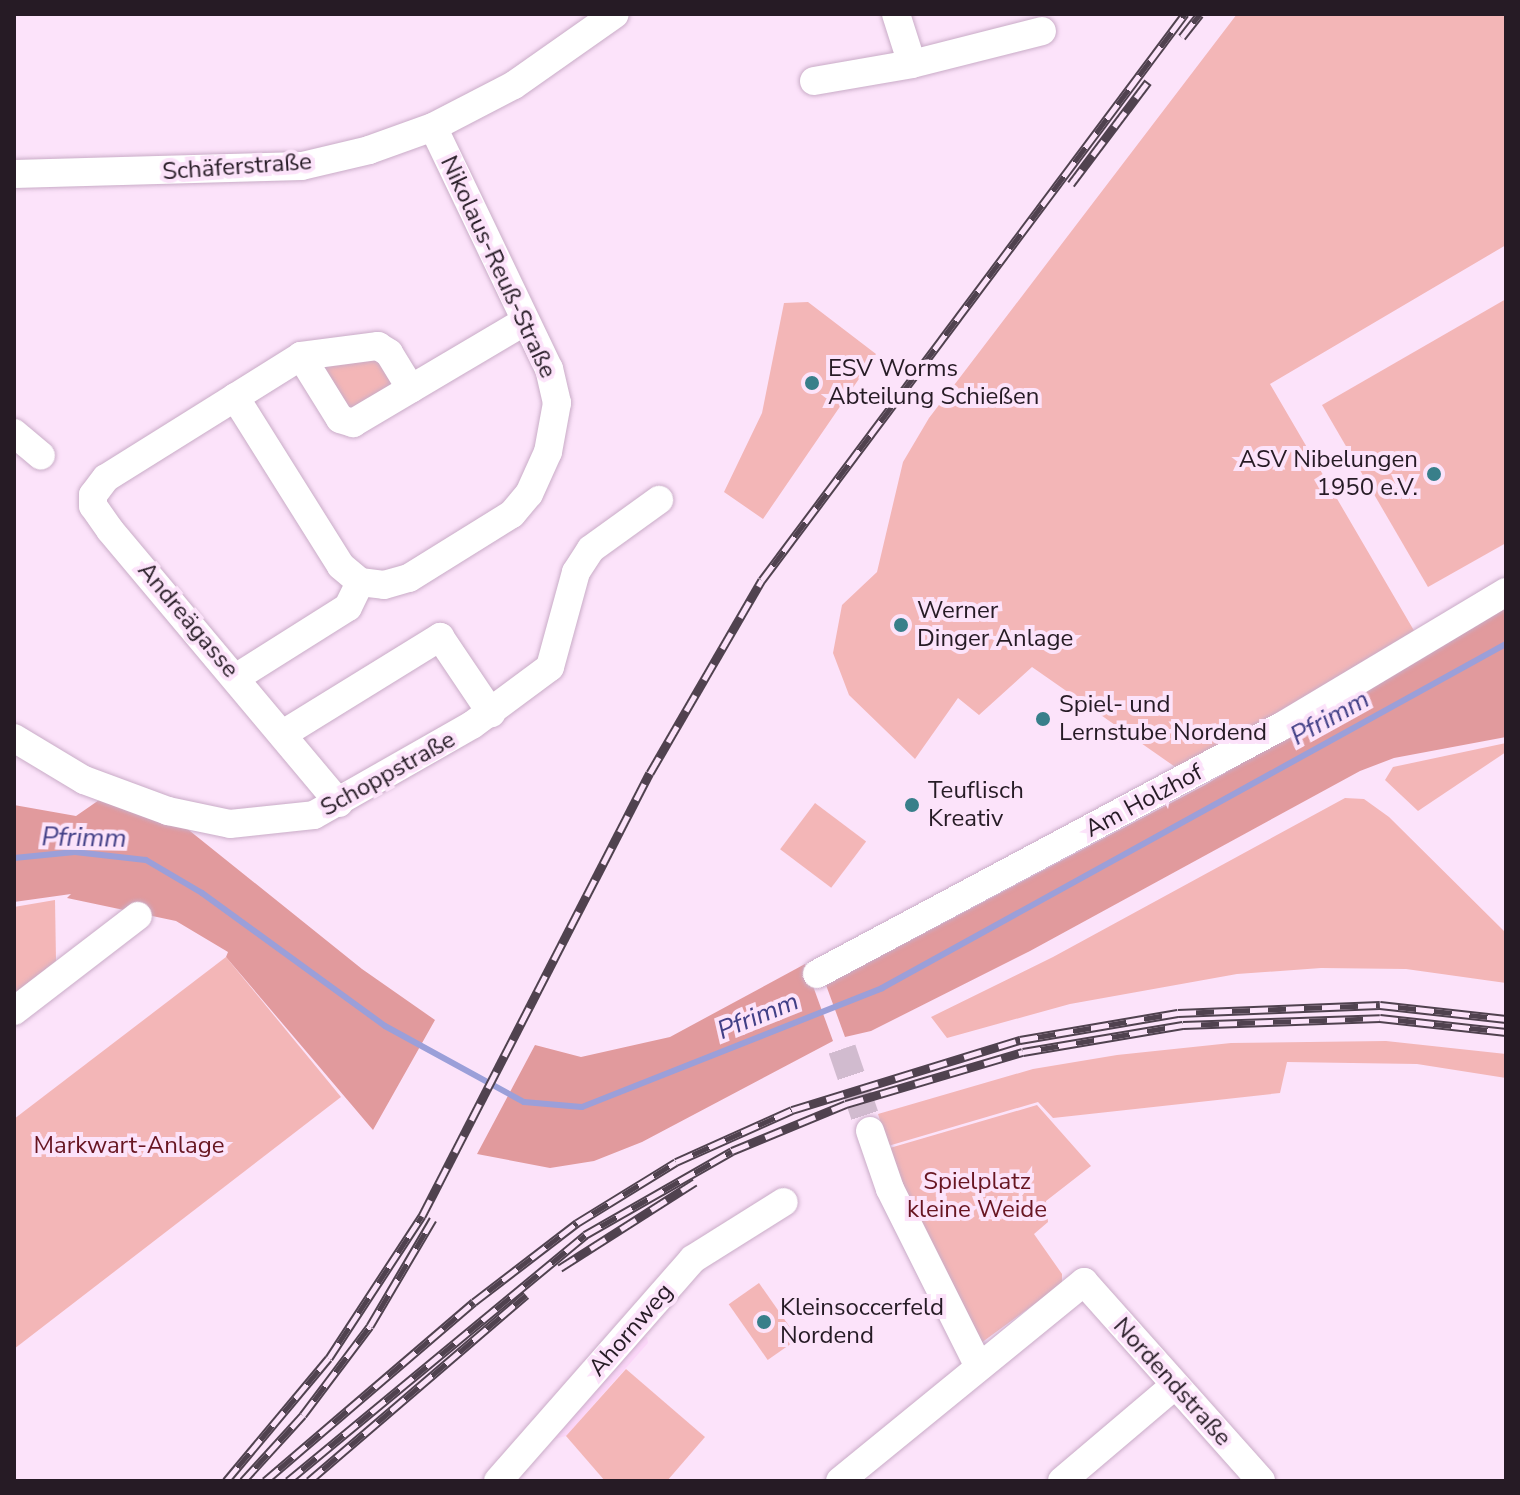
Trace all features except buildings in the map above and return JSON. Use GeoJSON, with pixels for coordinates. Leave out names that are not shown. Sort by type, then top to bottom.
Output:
{"type":"FeatureCollection","features":[{"type":"Feature","properties":{"kind":"street","name":"Schäferstraße"},"geometry":{"type":"LineString","coordinates":[[14,174],[302,166],[369,150],[433,127],[558,57],[615,14]]}},
{"type":"Feature","properties":{"kind":"street"},"geometry":{"type":"LineString","coordinates":[[896,14],[912,64]]}},
{"type":"Feature","properties":{"kind":"street"},"geometry":{"type":"LineString","coordinates":[[814,81],[912,64],[1042,31]]}},
{"type":"Feature","properties":{"kind":"street","name":"Nikolaus-Reuß-Straße"},"geometry":{"type":"LineString","coordinates":[[360,582],[384,585],[409,578],[512,514],[529,494],[548,452],[557,403],[549,369],[433,127]]}},
{"type":"Feature","properties":{"kind":"street"},"geometry":{"type":"LineString","coordinates":[[301,356],[346,422],[359,421],[524,322]]}},
{"type":"Feature","properties":{"kind":"street"},"geometry":{"type":"LineString","coordinates":[[237,677],[348,607],[360,582],[341,566],[235,397],[301,356],[378,346],[389,353],[411,389]]}},
{"type":"Feature","properties":{"kind":"street","name":"Andreägasse"},"geometry":{"type":"LineString","coordinates":[[235,397],[106,478],[93,495],[93,506],[339,803]]}},
{"type":"Feature","properties":{"kind":"street"},"geometry":{"type":"LineString","coordinates":[[14,433],[41,456]]}},
{"type":"Feature","properties":{"kind":"street","name":"Schoppstraße"},"geometry":{"type":"LineString","coordinates":[[14,738],[84,780],[200,819],[230,824],[289,822],[339,803],[491,713],[550,667],[576,572],[591,549],[659,500]]}},
{"type":"Feature","properties":{"kind":"street","name":"Am Holzhof"},"geometry":{"type":"LineString","coordinates":[[817,974],[1268,733],[1506,592]]}},
{"type":"Feature","properties":{"kind":"street"},"geometry":{"type":"LineString","coordinates":[[283,734],[440,637],[491,713]]}},
{"type":"Feature","properties":{"kind":"street"},"geometry":{"type":"LineString","coordinates":[[14,1011],[138,916]]}},
{"type":"Feature","properties":{"kind":"street"},"geometry":{"type":"LineString","coordinates":[[840,1481],[979,1367],[890,1189],[870,1131]]}},
{"type":"Feature","properties":{"kind":"street","name":"Ahornweg"},"geometry":{"type":"LineString","coordinates":[[498,1481],[693,1259],[784,1202]]}},
{"type":"Feature","properties":{"kind":"street","name":"Nordendstraße"},"geometry":{"type":"LineString","coordinates":[[979,1367],[1084,1282],[1261,1481]]}},
{"type":"Feature","properties":{"kind":"street"},"geometry":{"type":"LineString","coordinates":[[1062,1481],[1175,1385]]}},
{"type":"Feature","properties":{"kind":"shaded area"},"geometry":{"type":"Polygon","coordinates":[[[1506,605],[1506,737],[1394,758],[1360,771],[1030,951],[871,1031],[845,1037],[826,985],[1205,785],[1506,605]]]}},
{"type":"Feature","properties":{"kind":"shaded area"},"geometry":{"type":"Polygon","coordinates":[[[102,798],[185,827],[362,969],[435,1020],[373,1130],[226,957],[228,952],[176,921],[67,898],[71,894],[14,902],[14,805],[76,816],[102,798]]]}},
{"type":"Feature","properties":{"kind":"shaded area"},"geometry":{"type":"Polygon","coordinates":[[[805,964],[833,1041],[642,1142],[594,1161],[550,1168],[477,1154],[535,1045],[581,1057],[670,1037],[805,964]]]}},
{"type":"Feature","properties":{"kind":"shaded area"},"geometry":{"type":"Polygon","coordinates":[[[647,1337],[648,1343],[566,1436],[535,1444],[627,1339],[647,1337]]]}},
{"type":"Feature","properties":{"kind":"green space"},"geometry":{"type":"Polygon","coordinates":[[[1237,14],[1506,14],[1506,245],[1270,384],[1416,634],[1181,771],[1032,667],[979,715],[958,698],[915,759],[849,695],[833,653],[842,605],[877,572],[903,462],[929,418],[1237,14]]]}},
{"type":"Feature","properties":{"kind":"green space","name":"ASV Nibelungen 1950 e.V."},"geometry":{"type":"Polygon","coordinates":[[[1506,299],[1506,543],[1428,587],[1322,405],[1506,299]]]}},
{"type":"Feature","properties":{"kind":"green space","name":"ESV Worms Abteilung Schießen"},"geometry":{"type":"Polygon","coordinates":[[[808,302],[876,354],[763,519],[724,492],[762,413],[784,303],[808,302]]]}},
{"type":"Feature","properties":{"kind":"green space"},"geometry":{"type":"Polygon","coordinates":[[[368,352],[399,382],[353,415],[318,364],[368,352]]]}},
{"type":"Feature","properties":{"kind":"green space"},"geometry":{"type":"Polygon","coordinates":[[[1506,743],[1506,752],[1418,811],[1385,780],[1393,767],[1506,743]]]}},
{"type":"Feature","properties":{"kind":"green space"},"geometry":{"type":"Polygon","coordinates":[[[1345,798],[1364,799],[1389,817],[1506,933],[1506,983],[1406,969],[1321,968],[1237,974],[1070,1004],[947,1038],[931,1017],[1053,957],[1345,798]]]}},
{"type":"Feature","properties":{"kind":"green space"},"geometry":{"type":"Polygon","coordinates":[[[815,803],[866,842],[831,888],[780,849],[815,803]]]}},
{"type":"Feature","properties":{"kind":"green space"},"geometry":{"type":"Polygon","coordinates":[[[55,900],[56,961],[14,994],[14,907],[55,900]]]}},
{"type":"Feature","properties":{"kind":"green space","name":"Markwart-Anlage"},"geometry":{"type":"Polygon","coordinates":[[[226,957],[341,1097],[14,1349],[14,1119],[226,957]]]}},
{"type":"Feature","properties":{"kind":"green space"},"geometry":{"type":"Polygon","coordinates":[[[1386,1041],[1506,1054],[1506,1078],[1417,1064],[1287,1062],[1280,1093],[1053,1118],[1038,1102],[888,1146],[878,1114],[1033,1069],[1117,1055],[1231,1043],[1386,1041]]]}},
{"type":"Feature","properties":{"kind":"green space","name":"Spielplatz kleine Weide"},"geometry":{"type":"Polygon","coordinates":[[[1037,1105],[1091,1166],[1046,1201],[1048,1222],[1034,1234],[1062,1274],[1062,1284],[981,1343],[883,1150],[1037,1105]]]}},
{"type":"Feature","properties":{"kind":"green space","name":"Kleinsoccerfeld Nordend"},"geometry":{"type":"Polygon","coordinates":[[[759,1283],[798,1339],[768,1360],[729,1304],[759,1283]]]}},
{"type":"Feature","properties":{"kind":"green space"},"geometry":{"type":"Polygon","coordinates":[[[626,1369],[705,1437],[667,1481],[605,1481],[566,1436],[626,1369]]]}},
{"type":"Feature","properties":{"kind":"waterway","name":"Pfrimm"},"geometry":{"type":"LineString","coordinates":[[14,858],[75,852],[146,860],[202,893],[385,1026],[524,1102],[582,1107],[882,988],[1506,644]]}},
{"type":"Feature","properties":{"kind":"tunnel"},"geometry":{"type":"LineString","coordinates":[[842,1049],[870,1131]]}},
{"type":"Feature","properties":{"kind":"railway"},"geometry":{"type":"LineString","coordinates":[[226,1481],[329,1358],[422,1216],[650,773],[762,580],[1185,14]]}},
{"type":"Feature","properties":{"kind":"railway"},"geometry":{"type":"LineString","coordinates":[[1182,37],[1200,14]]}},
{"type":"Feature","properties":{"kind":"railway"},"geometry":{"type":"LineString","coordinates":[[1071,184],[1148,82]]}},
{"type":"Feature","properties":{"kind":"railway"},"geometry":{"type":"LineString","coordinates":[[265,1481],[474,1302],[577,1223],[676,1162],[792,1110],[1020,1040],[1178,1013],[1380,1005],[1506,1019]]}},
{"type":"Feature","properties":{"kind":"railway"},"geometry":{"type":"LineString","coordinates":[[288,1481],[585,1235],[732,1151],[846,1104],[1023,1052],[1183,1025],[1380,1018],[1506,1032]]}},
{"type":"Feature","properties":{"kind":"railway"},"geometry":{"type":"LineString","coordinates":[[560,1268],[695,1182]]}},
{"type":"Feature","properties":{"kind":"railway"},"geometry":{"type":"LineString","coordinates":[[243,1481],[303,1415],[370,1326],[433,1219]]}},
{"type":"Feature","properties":{"kind":"railway"},"geometry":{"type":"LineString","coordinates":[[309,1481],[526,1295]]}},
{"type":"Feature","properties":{"kind":"place","name":"ESV Worms Abteilung Schießen"},"geometry":{"type":"Point","coordinates":[812,383]}},
{"type":"Feature","properties":{"kind":"place","name":"ASV Nibelungen 1950 e.V."},"geometry":{"type":"Point","coordinates":[1434,474]}},
{"type":"Feature","properties":{"kind":"place","name":"Werner Dinger Anlage"},"geometry":{"type":"Point","coordinates":[901,625]}},
{"type":"Feature","properties":{"kind":"place","name":"Spiel- und Lernstube Nordend"},"geometry":{"type":"Point","coordinates":[1043,719]}},
{"type":"Feature","properties":{"kind":"place","name":"Teuflisch Kreativ"},"geometry":{"type":"Point","coordinates":[912,805]}},
{"type":"Feature","properties":{"kind":"place","name":"Kleinsoccerfeld Nordend"},"geometry":{"type":"Point","coordinates":[764,1322]}}]}
